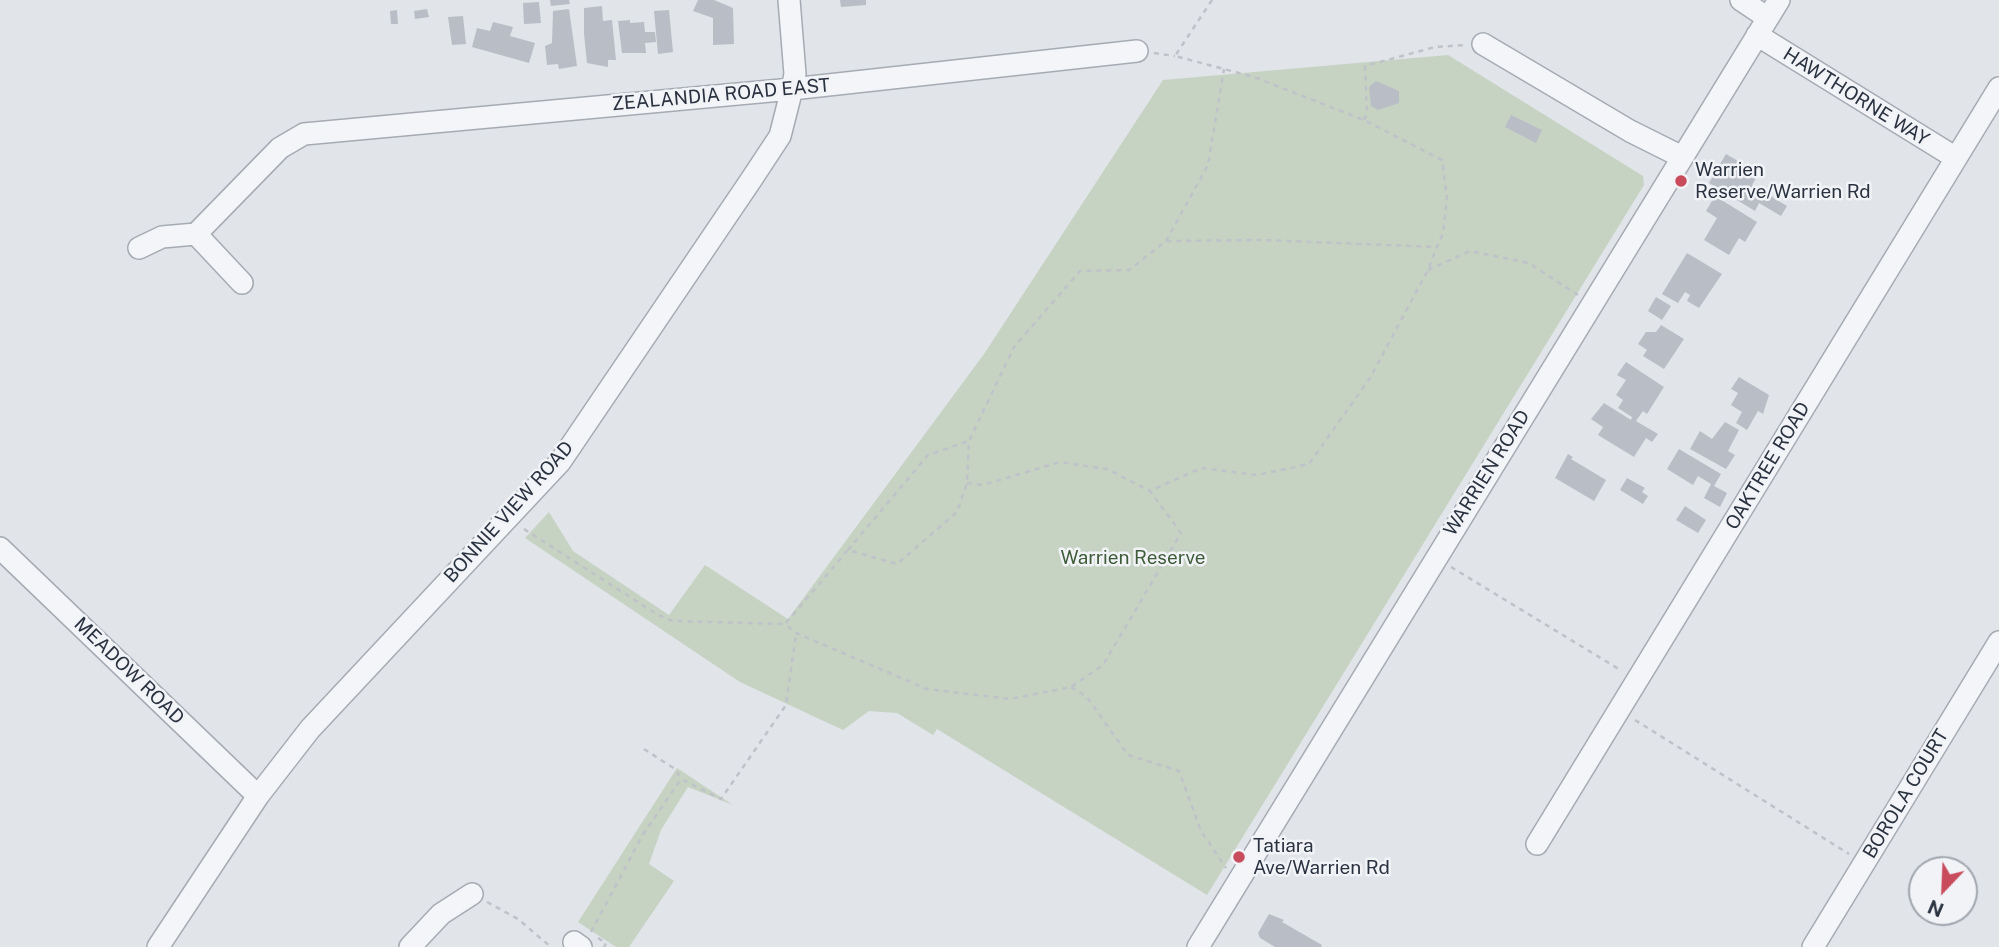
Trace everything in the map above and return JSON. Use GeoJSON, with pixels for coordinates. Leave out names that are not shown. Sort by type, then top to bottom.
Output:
{"type":"FeatureCollection","features":[{"type":"Feature","properties":{"kind":"street","name":"BONNIE VIEW ROAD"},"geometry":{"type":"LineString","coordinates":[[159,947],[258,796],[310,729],[559,462],[780,136],[795,74],[789,0]]}},
{"type":"Feature","properties":{"kind":"street","name":"HAWTHORNE WAY"},"geometry":{"type":"LineString","coordinates":[[1741,0],[1956,158]]}},
{"type":"Feature","properties":{"kind":"street","name":"WARRIEN ROAD"},"geometry":{"type":"LineString","coordinates":[[1204,945],[1237,884],[1435,558],[1768,18]]}},
{"type":"Feature","properties":{"kind":"street"},"geometry":{"type":"LineString","coordinates":[[1483,44],[1630,131],[1682,157]]}},
{"type":"Feature","properties":{"kind":"street","name":"ZEALANDIA ROAD EAST"},"geometry":{"type":"LineString","coordinates":[[196,234],[280,148],[304,134],[792,89],[1137,51]]}},
{"type":"Feature","properties":{"kind":"street","name":"OAKTREE ROAD"},"geometry":{"type":"LineString","coordinates":[[1537,844],[1999,88]]}},
{"type":"Feature","properties":{"kind":"street"},"geometry":{"type":"LineString","coordinates":[[139,248],[162,237],[196,234],[242,284]]}},
{"type":"Feature","properties":{"kind":"street","name":"MEADOW ROAD"},"geometry":{"type":"LineString","coordinates":[[0,548],[258,796]]}},
{"type":"Feature","properties":{"kind":"street","name":"BOROLA COURT"},"geometry":{"type":"LineString","coordinates":[[1813,947],[1999,642]]}},
{"type":"Feature","properties":{"kind":"street"},"geometry":{"type":"LineString","coordinates":[[410,947],[441,914],[472,894]]}},
{"type":"Feature","properties":{"kind":"path"},"geometry":{"type":"LineString","coordinates":[[1150,491],[1201,468],[1257,475],[1309,464],[1370,378],[1428,270],[1437,247],[1447,198],[1442,160],[1364,120],[1254,77],[1175,56],[1212,0]]}},
{"type":"Feature","properties":{"kind":"path"},"geometry":{"type":"LineString","coordinates":[[1364,120],[1367,113],[1365,66],[1435,47],[1483,44]]}},
{"type":"Feature","properties":{"kind":"path"},"geometry":{"type":"LineString","coordinates":[[848,550],[897,564],[957,512],[967,483],[969,441],[1014,347],[1080,271],[1129,270],[1166,241],[1208,165],[1224,69]]}},
{"type":"Feature","properties":{"kind":"path"},"geometry":{"type":"LineString","coordinates":[[1166,241],[1263,240],[1437,247]]}},
{"type":"Feature","properties":{"kind":"path"},"geometry":{"type":"LineString","coordinates":[[1428,270],[1470,251],[1529,263],[1592,302]]}},
{"type":"Feature","properties":{"kind":"path"},"geometry":{"type":"LineString","coordinates":[[785,624],[929,455],[969,441]]}},
{"type":"Feature","properties":{"kind":"path"},"geometry":{"type":"LineString","coordinates":[[508,518],[658,615],[673,621],[785,624],[796,633],[927,689],[1010,699],[1071,687],[1103,665],[1181,533],[1150,491],[1107,469],[1060,462],[983,485],[967,483]]}},
{"type":"Feature","properties":{"kind":"path"},"geometry":{"type":"LineString","coordinates":[[1435,558],[1637,680]]}},
{"type":"Feature","properties":{"kind":"path"},"geometry":{"type":"LineString","coordinates":[[645,749],[675,769],[681,779],[722,799],[786,705],[796,633]]}},
{"type":"Feature","properties":{"kind":"path"},"geometry":{"type":"LineString","coordinates":[[1071,687],[1087,697],[1128,755],[1179,771],[1201,831],[1237,884]]}},
{"type":"Feature","properties":{"kind":"path"},"geometry":{"type":"LineString","coordinates":[[1618,710],[1864,863]]}},
{"type":"Feature","properties":{"kind":"path"},"geometry":{"type":"LineString","coordinates":[[604,947],[606,943],[590,933],[642,836],[681,779]]}},
{"type":"Feature","properties":{"kind":"path"},"geometry":{"type":"LineString","coordinates":[[472,894],[519,919],[551,947]]}},
{"type":"Feature","properties":{"kind":"green space","name":"Warrien Reserve"},"geometry":{"type":"Polygon","coordinates":[[[1448,55],[1643,176],[1644,185],[1207,895],[937,729],[933,735],[897,713],[869,711],[843,730],[740,682],[525,538],[549,512],[573,551],[669,615],[705,565],[788,619],[984,354],[1163,80],[1448,55]]]}},
{"type":"Feature","properties":{"kind":"green space"},"geometry":{"type":"Polygon","coordinates":[[[677,768],[733,805],[688,787],[661,830],[649,864],[674,881],[629,947],[616,947],[578,922],[677,768]]]}},
{"type":"Feature","properties":{"kind":"building"},"geometry":{"type":"Polygon","coordinates":[[[550,0],[569,0],[570,4],[551,6],[550,0]]]}},
{"type":"Feature","properties":{"kind":"building"},"geometry":{"type":"Polygon","coordinates":[[[698,0],[714,0],[733,8],[734,44],[713,45],[713,18],[693,11],[698,0]]]}},
{"type":"Feature","properties":{"kind":"building"},"geometry":{"type":"Polygon","coordinates":[[[840,0],[866,0],[866,5],[841,7],[840,0]]]}},
{"type":"Feature","properties":{"kind":"building"},"geometry":{"type":"Polygon","coordinates":[[[539,2],[541,23],[524,24],[523,3],[539,2]]]}},
{"type":"Feature","properties":{"kind":"building"},"geometry":{"type":"Polygon","coordinates":[[[602,6],[603,21],[612,20],[616,60],[608,60],[608,67],[587,63],[584,34],[584,8],[602,6]]]}},
{"type":"Feature","properties":{"kind":"building"},"geometry":{"type":"Polygon","coordinates":[[[427,9],[429,17],[415,19],[414,11],[427,9]]]}},
{"type":"Feature","properties":{"kind":"building"},"geometry":{"type":"Polygon","coordinates":[[[569,9],[577,66],[559,69],[558,64],[547,65],[545,46],[552,43],[553,11],[569,9]]]}},
{"type":"Feature","properties":{"kind":"building"},"geometry":{"type":"Polygon","coordinates":[[[397,10],[398,24],[391,24],[390,11],[397,10]]]}},
{"type":"Feature","properties":{"kind":"building"},"geometry":{"type":"Polygon","coordinates":[[[669,10],[673,52],[658,54],[654,11],[669,10]]]}},
{"type":"Feature","properties":{"kind":"building"},"geometry":{"type":"Polygon","coordinates":[[[463,16],[466,44],[452,45],[448,17],[463,16]]]}},
{"type":"Feature","properties":{"kind":"building"},"geometry":{"type":"Polygon","coordinates":[[[630,20],[630,23],[644,22],[645,32],[655,32],[656,42],[645,43],[646,53],[622,53],[618,21],[630,20]]]}},
{"type":"Feature","properties":{"kind":"building"},"geometry":{"type":"Polygon","coordinates":[[[493,22],[513,27],[510,36],[535,43],[529,63],[472,47],[477,28],[490,31],[493,22]]]}},
{"type":"Feature","properties":{"kind":"building"},"geometry":{"type":"Polygon","coordinates":[[[1376,81],[1399,91],[1399,103],[1378,110],[1371,106],[1369,87],[1376,81]]]}},
{"type":"Feature","properties":{"kind":"building"},"geometry":{"type":"Polygon","coordinates":[[[1511,115],[1542,130],[1536,143],[1505,127],[1511,115]]]}},
{"type":"Feature","properties":{"kind":"building"},"geometry":{"type":"Polygon","coordinates":[[[1726,154],[1759,173],[1752,185],[1787,206],[1781,216],[1759,203],[1755,211],[1709,183],[1726,154]]]}},
{"type":"Feature","properties":{"kind":"building"},"geometry":{"type":"Polygon","coordinates":[[[1715,196],[1757,222],[1745,242],[1739,238],[1729,255],[1704,240],[1717,218],[1706,211],[1715,196]]]}},
{"type":"Feature","properties":{"kind":"building"},"geometry":{"type":"Polygon","coordinates":[[[1687,253],[1722,274],[1699,308],[1687,301],[1690,295],[1685,292],[1678,303],[1662,294],[1687,253]]]}},
{"type":"Feature","properties":{"kind":"building"},"geometry":{"type":"Polygon","coordinates":[[[1656,297],[1671,306],[1662,320],[1648,311],[1656,297]]]}},
{"type":"Feature","properties":{"kind":"building"},"geometry":{"type":"Polygon","coordinates":[[[1661,325],[1684,339],[1664,369],[1643,356],[1647,350],[1638,344],[1646,332],[1656,332],[1661,325]]]}},
{"type":"Feature","properties":{"kind":"building"},"geometry":{"type":"Polygon","coordinates":[[[1626,362],[1664,387],[1647,414],[1643,411],[1636,421],[1658,434],[1652,442],[1646,438],[1634,457],[1598,435],[1603,427],[1591,419],[1604,403],[1631,420],[1632,417],[1618,408],[1623,400],[1616,395],[1626,380],[1617,375],[1626,362]]]}},
{"type":"Feature","properties":{"kind":"building"},"geometry":{"type":"Polygon","coordinates":[[[1739,377],[1769,395],[1763,414],[1758,411],[1747,430],[1736,423],[1742,412],[1731,405],[1738,393],[1731,389],[1739,377]]]}},
{"type":"Feature","properties":{"kind":"building"},"geometry":{"type":"Polygon","coordinates":[[[1725,422],[1739,430],[1728,451],[1735,455],[1726,469],[1690,449],[1700,431],[1712,439],[1725,422]]]}},
{"type":"Feature","properties":{"kind":"building"},"geometry":{"type":"Polygon","coordinates":[[[1679,449],[1721,474],[1714,486],[1727,493],[1720,507],[1704,498],[1711,484],[1698,476],[1693,485],[1667,469],[1679,449]]]}},
{"type":"Feature","properties":{"kind":"building"},"geometry":{"type":"Polygon","coordinates":[[[1568,454],[1573,457],[1571,459],[1606,480],[1594,501],[1555,478],[1568,454]]]}},
{"type":"Feature","properties":{"kind":"building"},"geometry":{"type":"Polygon","coordinates":[[[1627,478],[1645,488],[1642,492],[1648,496],[1643,504],[1620,490],[1627,478]]]}},
{"type":"Feature","properties":{"kind":"building"},"geometry":{"type":"Polygon","coordinates":[[[1685,506],[1706,520],[1698,533],[1676,520],[1685,506]]]}},
{"type":"Feature","properties":{"kind":"building"},"geometry":{"type":"Polygon","coordinates":[[[1269,914],[1284,920],[1282,922],[1322,945],[1321,947],[1275,947],[1260,938],[1258,933],[1269,914]]]}},
{"type":"Feature","properties":{"kind":"place","name":"Warrien Reserve/Warrien Rd"},"geometry":{"type":"Point","coordinates":[1681,181]}},
{"type":"Feature","properties":{"kind":"place","name":"Tatiara Ave/Warrien Rd"},"geometry":{"type":"Point","coordinates":[1239,857]}}]}
